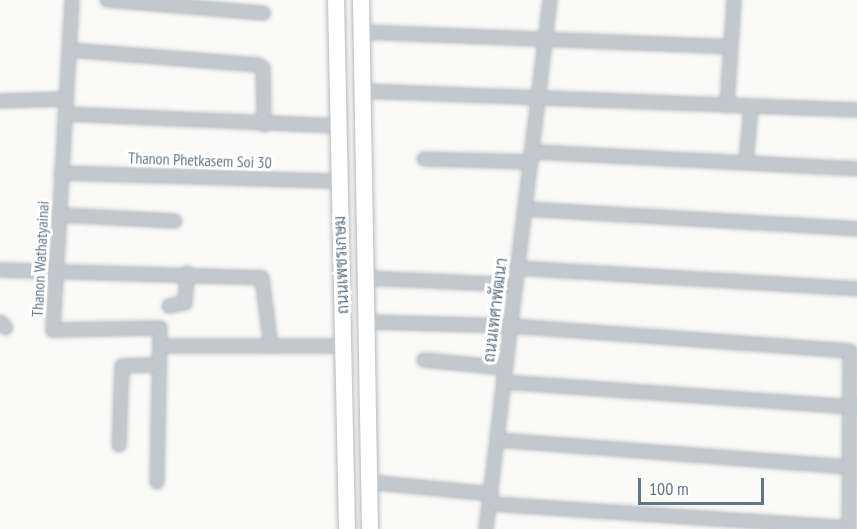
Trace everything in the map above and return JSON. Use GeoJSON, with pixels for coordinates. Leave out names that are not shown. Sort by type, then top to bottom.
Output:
{"type":"FeatureCollection","features":[{"type":"Feature","properties":{"kind":"main road"},"geometry":{"type":"LineString","coordinates":[[337,5],[351,20],[361,5]]}},
{"type":"Feature","properties":{"kind":"main road","name":"ถนนเพชรเกษม"},"geometry":{"type":"LineString","coordinates":[[337,5],[338,181],[347,529]]}},
{"type":"Feature","properties":{"kind":"main road","name":"ถนนเพชรเกษม"},"geometry":{"type":"LineString","coordinates":[[361,5],[370,529]]}},
{"type":"Feature","properties":{"kind":"main road"},"geometry":{"type":"LineString","coordinates":[[337,48],[345,38],[362,40]]}},
{"type":"Feature","properties":{"kind":"main road"},"geometry":{"type":"LineString","coordinates":[[345,419],[368,419]]}},
{"type":"Feature","properties":{"kind":"street","name":"Thanon Wathatyainai"},"geometry":{"type":"LineString","coordinates":[[72,0],[53,330],[160,328],[162,346]]}},
{"type":"Feature","properties":{"kind":"street"},"geometry":{"type":"LineString","coordinates":[[107,0],[263,13]]}},
{"type":"Feature","properties":{"kind":"street","name":"ถนนเทศาพัฒนา"},"geometry":{"type":"LineString","coordinates":[[486,529],[517,268],[535,152],[537,96],[547,40],[550,0]]}},
{"type":"Feature","properties":{"kind":"street"},"geometry":{"type":"LineString","coordinates":[[727,106],[734,0]]}},
{"type":"Feature","properties":{"kind":"street"},"geometry":{"type":"LineString","coordinates":[[362,40],[547,40],[731,47]]}},
{"type":"Feature","properties":{"kind":"street"},"geometry":{"type":"LineString","coordinates":[[69,50],[258,65],[263,68],[264,125]]}},
{"type":"Feature","properties":{"kind":"street"},"geometry":{"type":"LineString","coordinates":[[362,91],[857,110]]}},
{"type":"Feature","properties":{"kind":"street"},"geometry":{"type":"LineString","coordinates":[[0,101],[65,99]]}},
{"type":"Feature","properties":{"kind":"street"},"geometry":{"type":"LineString","coordinates":[[746,162],[751,107]]}},
{"type":"Feature","properties":{"kind":"street"},"geometry":{"type":"LineString","coordinates":[[65,114],[264,125],[339,126]]}},
{"type":"Feature","properties":{"kind":"street"},"geometry":{"type":"LineString","coordinates":[[424,159],[530,162],[535,152],[857,169]]}},
{"type":"Feature","properties":{"kind":"street","name":"Thanon Phetkasem Soi 30"},"geometry":{"type":"LineString","coordinates":[[61,173],[338,181]]}},
{"type":"Feature","properties":{"kind":"street"},"geometry":{"type":"LineString","coordinates":[[525,209],[857,229]]}},
{"type":"Feature","properties":{"kind":"street"},"geometry":{"type":"LineString","coordinates":[[59,215],[175,221]]}},
{"type":"Feature","properties":{"kind":"street"},"geometry":{"type":"LineString","coordinates":[[517,268],[857,289]]}},
{"type":"Feature","properties":{"kind":"street"},"geometry":{"type":"LineString","coordinates":[[0,270],[56,269],[187,273],[265,280],[271,346]]}},
{"type":"Feature","properties":{"kind":"street"},"geometry":{"type":"LineString","coordinates":[[169,306],[185,303],[187,273]]}},
{"type":"Feature","properties":{"kind":"street"},"geometry":{"type":"LineString","coordinates":[[366,278],[516,285]]}},
{"type":"Feature","properties":{"kind":"street"},"geometry":{"type":"LineString","coordinates":[[367,322],[510,326],[850,351],[853,406],[849,466],[849,528],[491,499],[369,482]]}},
{"type":"Feature","properties":{"kind":"street"},"geometry":{"type":"LineString","coordinates":[[157,482],[158,365],[162,346],[343,346]]}},
{"type":"Feature","properties":{"kind":"street"},"geometry":{"type":"LineString","coordinates":[[424,360],[505,368]]}},
{"type":"Feature","properties":{"kind":"street"},"geometry":{"type":"LineString","coordinates":[[119,445],[122,366],[158,365]]}},
{"type":"Feature","properties":{"kind":"street"},"geometry":{"type":"LineString","coordinates":[[503,382],[853,406]]}},
{"type":"Feature","properties":{"kind":"street"},"geometry":{"type":"LineString","coordinates":[[498,440],[849,466]]}}]}
